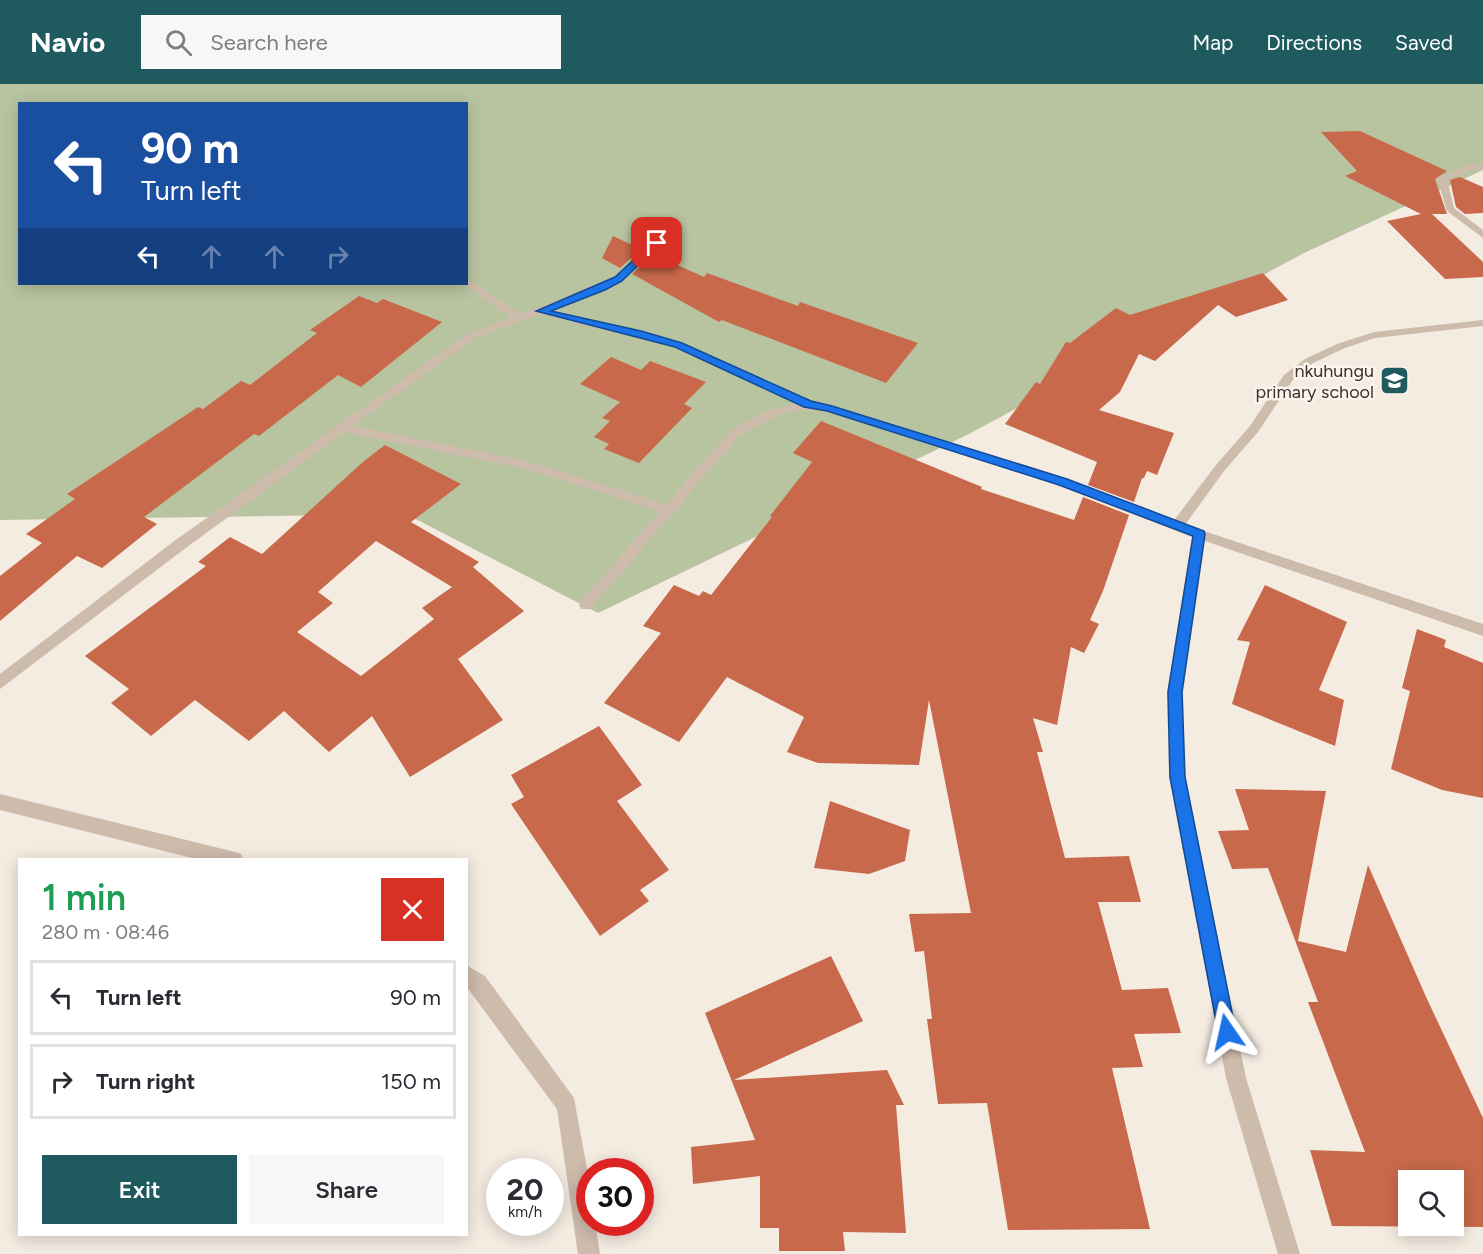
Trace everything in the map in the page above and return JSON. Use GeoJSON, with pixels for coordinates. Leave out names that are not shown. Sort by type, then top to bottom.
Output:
{"type":"FeatureCollection","features":[{"type":"Feature","properties":{"kind":"street"},"geometry":{"type":"LineString","coordinates":[[1483,167],[1468,168],[1442,178],[1450,209],[1483,235]]}},
{"type":"Feature","properties":{"kind":"street"},"geometry":{"type":"LineString","coordinates":[[0,683],[182,543],[471,336],[602,288],[618,279],[667,232]]}},
{"type":"Feature","properties":{"kind":"street"},"geometry":{"type":"LineString","coordinates":[[468,282],[519,318]]}},
{"type":"Feature","properties":{"kind":"street"},"geometry":{"type":"LineString","coordinates":[[541,311],[679,345],[808,404],[828,408],[1063,482],[1199,534],[1483,630]]}},
{"type":"Feature","properties":{"kind":"street"},"geometry":{"type":"LineString","coordinates":[[1177,526],[1220,468],[1254,429],[1288,378],[1310,362],[1341,346],[1374,335],[1483,323]]}},
{"type":"Feature","properties":{"kind":"street"},"geometry":{"type":"LineString","coordinates":[[586,605],[735,433],[765,414],[791,406],[808,404]]}},
{"type":"Feature","properties":{"kind":"street"},"geometry":{"type":"LineString","coordinates":[[342,428],[526,465],[668,509]]}},
{"type":"Feature","properties":{"kind":"street"},"geometry":{"type":"LineString","coordinates":[[1199,534],[1175,692],[1177,777],[1236,1078],[1289,1254]]}},
{"type":"Feature","properties":{"kind":"street"},"geometry":{"type":"LineString","coordinates":[[0,802],[227,858]]}},
{"type":"Feature","properties":{"kind":"street"},"geometry":{"type":"LineString","coordinates":[[468,976],[478,983],[567,1105],[589,1254]]}},
{"type":"Feature","properties":{"kind":"green space"},"geometry":{"type":"Polygon","coordinates":[[[0,84],[1483,84],[1483,170],[1304,253],[969,434],[598,613],[406,514],[0,520],[0,84]]]}},
{"type":"Feature","properties":{"kind":"building"},"geometry":{"type":"Polygon","coordinates":[[[1360,131],[1447,171],[1435,179],[1447,214],[1432,214],[1483,262],[1483,277],[1445,279],[1387,221],[1421,214],[1345,176],[1357,171],[1321,132],[1360,131]]]}},
{"type":"Feature","properties":{"kind":"building"},"geometry":{"type":"Polygon","coordinates":[[[1460,177],[1483,187],[1483,213],[1465,214],[1456,207],[1450,180],[1460,177]]]}},
{"type":"Feature","properties":{"kind":"building"},"geometry":{"type":"Polygon","coordinates":[[[613,236],[641,249],[620,268],[602,258],[613,236]]]}},
{"type":"Feature","properties":{"kind":"building"},"geometry":{"type":"Polygon","coordinates":[[[653,254],[704,277],[707,273],[798,306],[800,302],[918,343],[886,383],[722,320],[719,322],[632,274],[653,254]]]}},
{"type":"Feature","properties":{"kind":"building"},"geometry":{"type":"Polygon","coordinates":[[[1263,273],[1288,300],[1236,317],[1218,305],[1155,361],[1139,354],[1120,392],[1099,410],[1174,433],[1157,475],[1147,471],[1142,478],[1134,502],[1088,485],[1097,462],[1005,424],[1036,382],[1040,384],[1066,342],[1070,343],[1116,308],[1130,315],[1263,273]]]}},
{"type":"Feature","properties":{"kind":"building"},"geometry":{"type":"Polygon","coordinates":[[[359,296],[377,303],[383,299],[442,322],[361,387],[338,375],[259,436],[254,434],[144,517],[157,524],[102,568],[77,556],[0,621],[0,576],[42,543],[26,534],[75,499],[67,494],[198,407],[203,409],[241,381],[250,385],[317,333],[310,330],[359,296]]]}},
{"type":"Feature","properties":{"kind":"building"},"geometry":{"type":"Polygon","coordinates":[[[611,357],[641,370],[650,361],[706,382],[684,404],[692,408],[639,463],[604,449],[609,444],[594,437],[610,421],[602,418],[620,402],[580,384],[611,357]]]}},
{"type":"Feature","properties":{"kind":"building"},"geometry":{"type":"Polygon","coordinates":[[[821,421],[982,487],[981,489],[1074,520],[1083,497],[1129,515],[1103,591],[1090,620],[1099,624],[1084,653],[1071,647],[1057,725],[1033,718],[1043,752],[1037,752],[1065,858],[1129,856],[1141,902],[1098,902],[1122,990],[1168,988],[1181,1033],[1134,1034],[1143,1067],[1112,1068],[1150,1229],[1008,1230],[987,1103],[938,1104],[927,1019],[932,1019],[924,951],[915,952],[909,914],[971,913],[929,700],[919,765],[818,763],[787,752],[804,717],[727,677],[679,742],[604,703],[661,633],[643,626],[674,585],[699,596],[703,591],[711,595],[772,517],[770,516],[812,462],[793,453],[821,421]]]}},
{"type":"Feature","properties":{"kind":"building"},"geometry":{"type":"Polygon","coordinates":[[[385,445],[461,484],[411,522],[479,562],[473,567],[524,611],[458,659],[503,720],[410,777],[372,716],[329,752],[284,711],[249,741],[195,700],[151,736],[111,703],[129,689],[85,656],[206,566],[198,562],[230,537],[262,554],[364,461],[385,445]],[[376,541],[318,592],[333,603],[297,632],[361,676],[434,619],[422,608],[452,587],[376,541]]]}},
{"type":"Feature","properties":{"kind":"building"},"geometry":{"type":"Polygon","coordinates":[[[1265,585],[1347,622],[1319,690],[1344,700],[1335,746],[1232,704],[1250,642],[1237,640],[1265,585]]]}},
{"type":"Feature","properties":{"kind":"building"},"geometry":{"type":"Polygon","coordinates":[[[1417,629],[1446,640],[1444,647],[1483,663],[1483,798],[1442,790],[1391,769],[1410,691],[1402,688],[1417,629]]]}},
{"type":"Feature","properties":{"kind":"building"},"geometry":{"type":"Polygon","coordinates":[[[599,726],[642,785],[617,801],[669,870],[640,890],[649,901],[600,936],[511,804],[524,797],[511,775],[599,726]]]}},
{"type":"Feature","properties":{"kind":"building"},"geometry":{"type":"Polygon","coordinates":[[[1235,789],[1326,791],[1298,941],[1346,952],[1368,865],[1483,1118],[1483,1227],[1464,1227],[1464,1170],[1398,1170],[1398,1226],[1332,1226],[1310,1150],[1365,1152],[1308,1002],[1318,1002],[1268,868],[1232,869],[1218,831],[1249,830],[1235,789]]]}},
{"type":"Feature","properties":{"kind":"building"},"geometry":{"type":"Polygon","coordinates":[[[830,801],[910,830],[905,861],[869,874],[814,868],[830,801]]]}},
{"type":"Feature","properties":{"kind":"building"},"geometry":{"type":"Polygon","coordinates":[[[831,956],[863,1021],[734,1080],[887,1070],[904,1105],[896,1105],[906,1233],[843,1232],[845,1251],[779,1251],[779,1228],[760,1228],[760,1176],[693,1184],[691,1147],[755,1140],[705,1013],[831,956]]]}},
{"type":"Feature","properties":{"kind":"place","name":"nkuhungu primary school"},"geometry":{"type":"Point","coordinates":[1395,381]}},
{"type":"Feature","properties":{"kind":"route"},"geometry":{"type":"LineString","coordinates":[[657,243],[618,279],[602,288],[541,311],[679,345],[808,404],[828,408],[1063,482],[1199,534],[1175,692],[1177,777],[1227,1032]]}}]}
